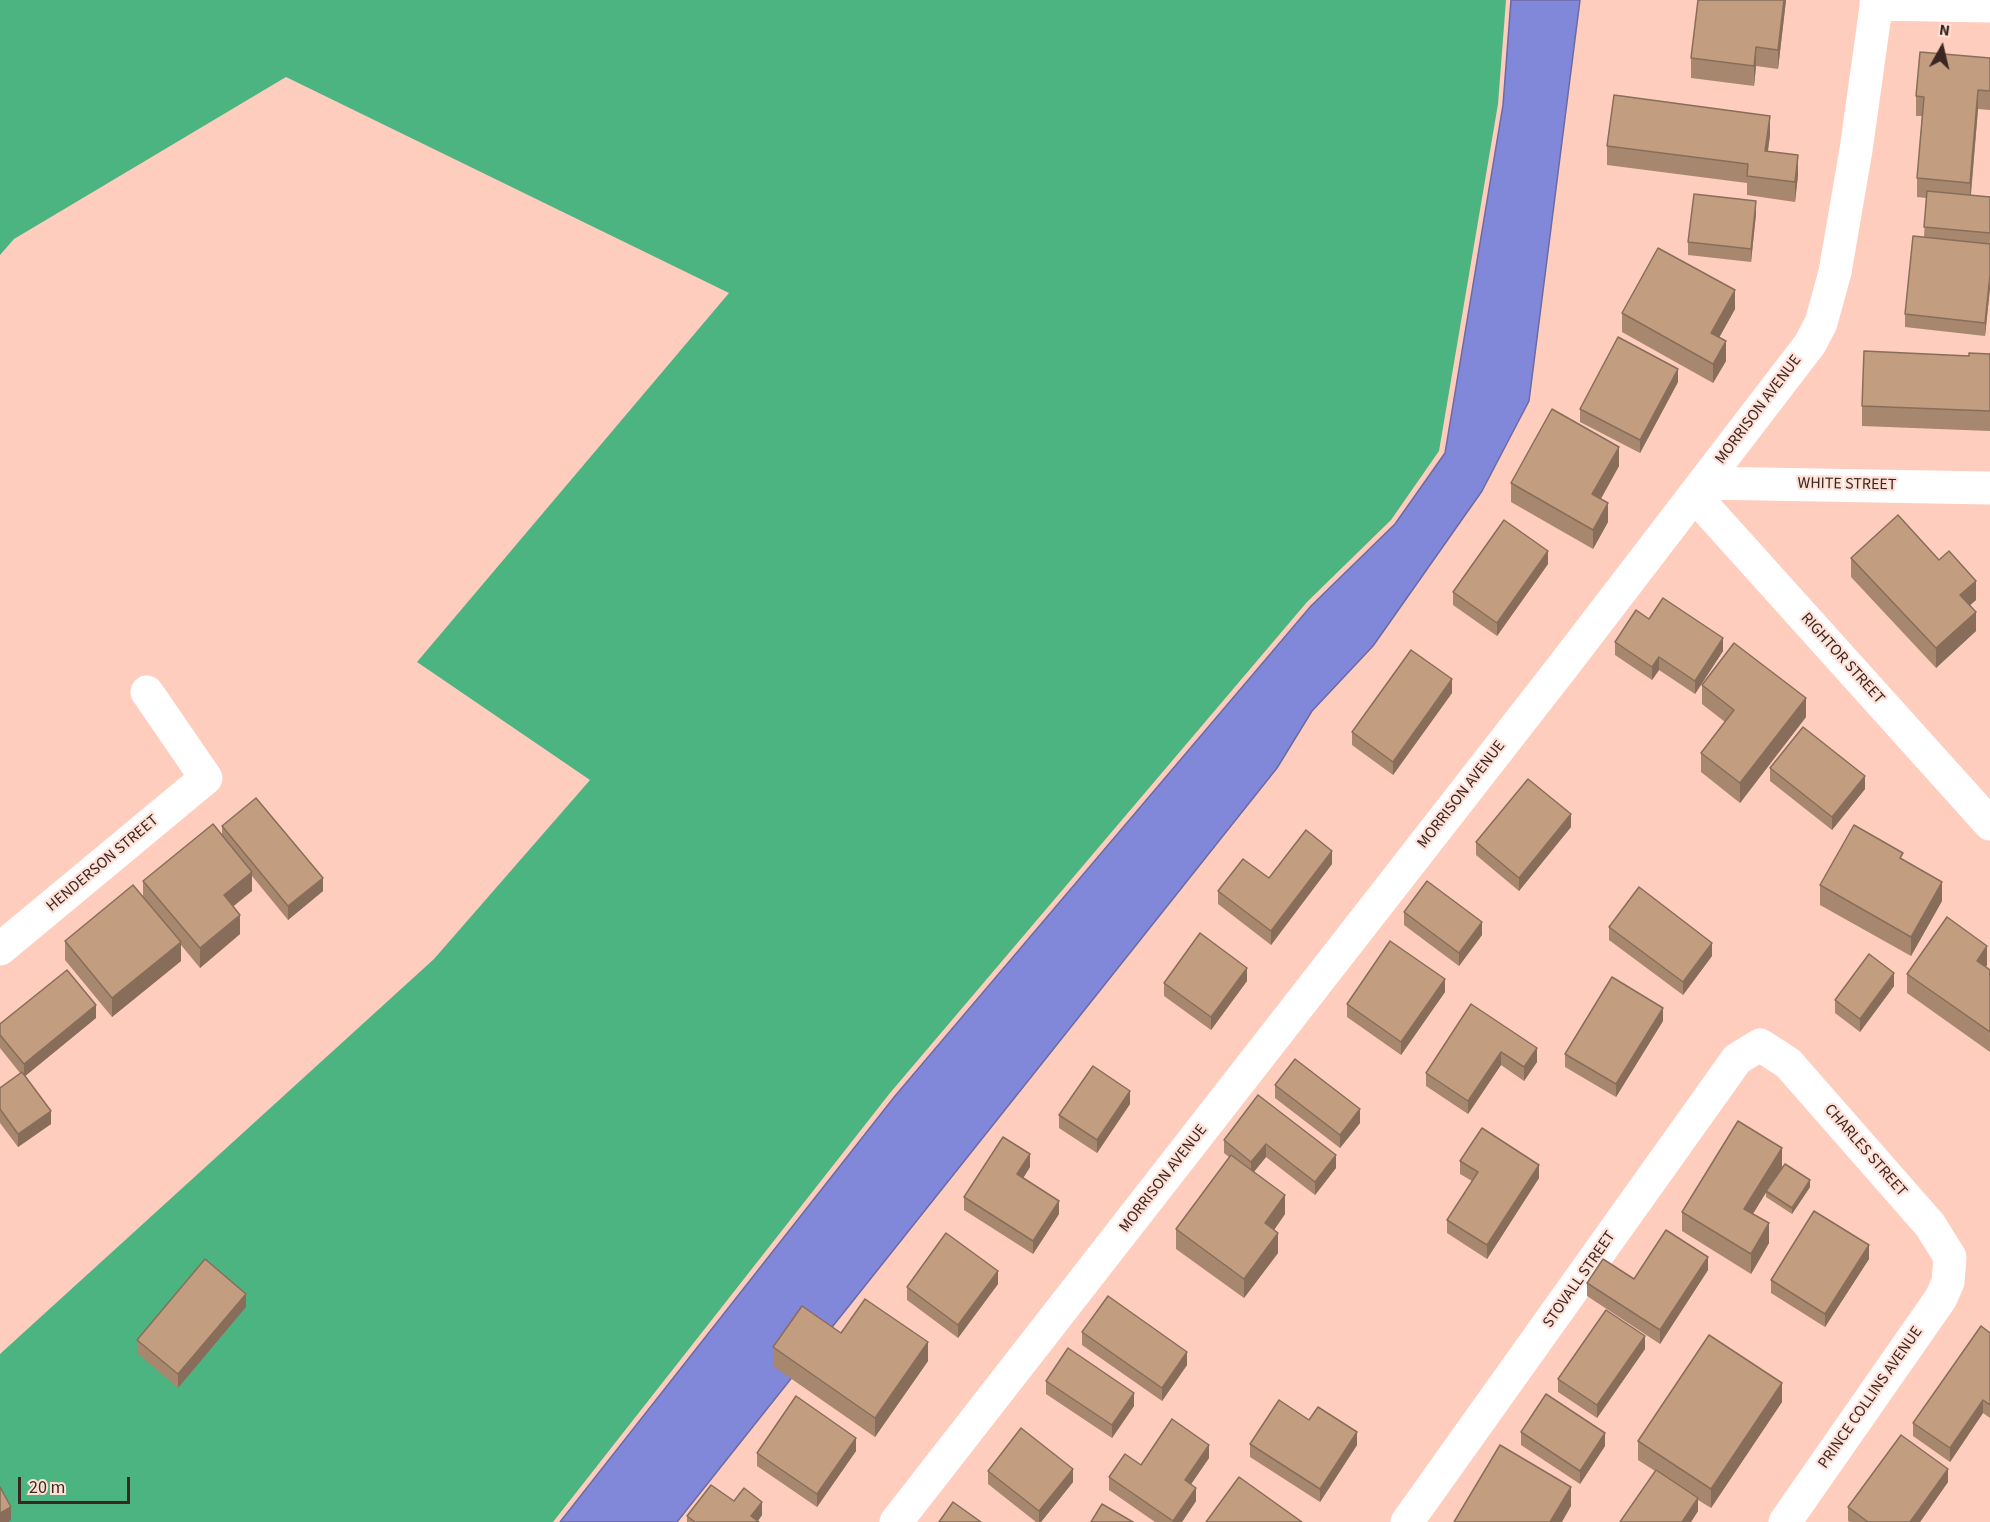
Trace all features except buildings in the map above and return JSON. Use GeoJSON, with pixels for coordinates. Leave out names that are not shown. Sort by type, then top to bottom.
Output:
{"type":"FeatureCollection","features":[{"type":"Feature","properties":{"kind":"street"},"geometry":{"type":"LineString","coordinates":[[1876,2],[1990,6]]}},
{"type":"Feature","properties":{"kind":"street","name":"MORRISON AVENUE"},"geometry":{"type":"LineString","coordinates":[[896,1522],[1810,344],[1821,323],[1835,272],[1856,150],[1876,2]]}},
{"type":"Feature","properties":{"kind":"street","name":"WHITE STREET"},"geometry":{"type":"LineString","coordinates":[[1699,489],[1990,488]]}},
{"type":"Feature","properties":{"kind":"street","name":"RIGHTOR STREET"},"geometry":{"type":"LineString","coordinates":[[1699,489],[1990,824]]}},
{"type":"Feature","properties":{"kind":"street","name":"HENDERSON STREET"},"geometry":{"type":"LineString","coordinates":[[0,949],[206,778],[147,692]]}},
{"type":"Feature","properties":{"kind":"street","name":"CHARLES STREET"},"geometry":{"type":"LineString","coordinates":[[1760,1046],[1788,1063],[1930,1225],[1950,1257],[1949,1270]]}},
{"type":"Feature","properties":{"kind":"street","name":"STOVALL STREET"},"geometry":{"type":"LineString","coordinates":[[1407,1522],[1737,1059],[1760,1046]]}},
{"type":"Feature","properties":{"kind":"street","name":"PRINCE COLLINS AVENUE"},"geometry":{"type":"LineString","coordinates":[[1785,1522],[1941,1298],[1948,1282],[1949,1270]]}},
{"type":"Feature","properties":{"kind":"green space"},"geometry":{"type":"Polygon","coordinates":[[[0,0],[1506,0],[1498,104],[1439,451],[1391,520],[1307,602],[890,1093],[553,1522],[0,1522],[0,1354],[434,959],[590,780],[417,662],[729,293],[286,77],[14,239],[0,255],[0,0]]]}},
{"type":"Feature","properties":{"kind":"water"},"geometry":{"type":"Polygon","coordinates":[[[1511,0],[1580,0],[1529,401],[1482,491],[1373,646],[1312,711],[1277,768],[677,1522],[560,1522],[895,1096],[1311,606],[1395,524],[1445,453],[1503,105],[1511,0]]]}}]}
